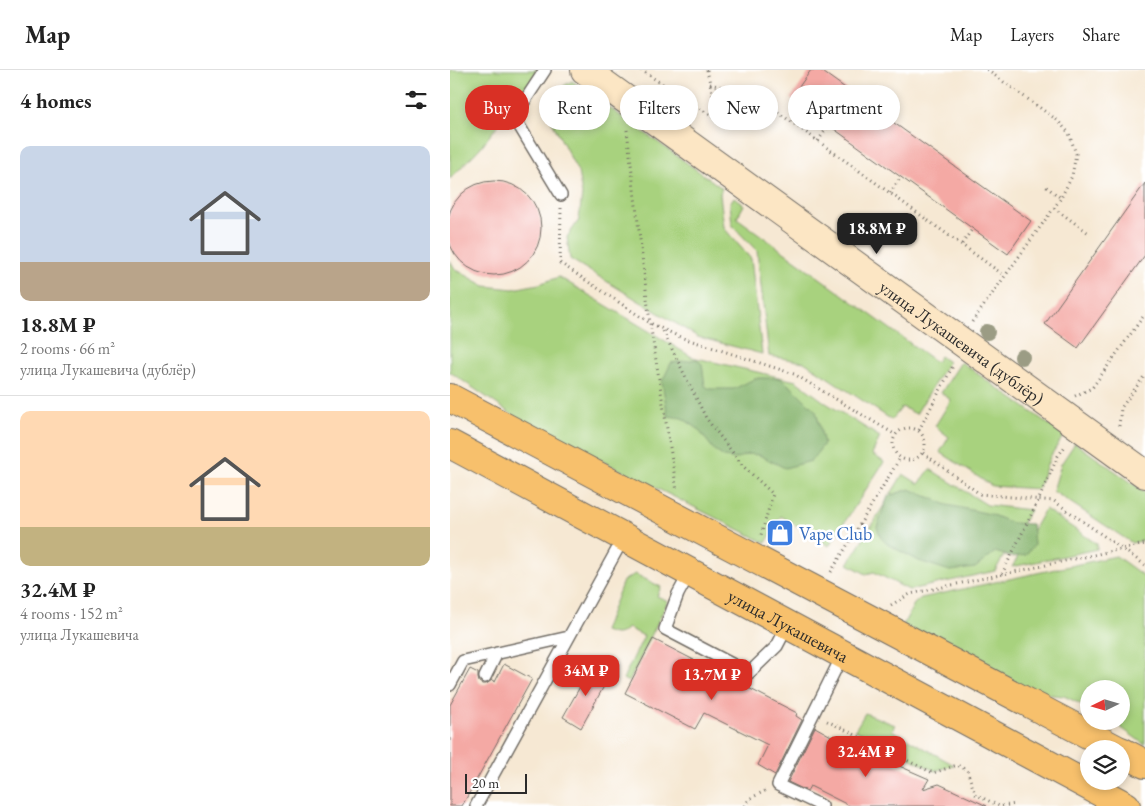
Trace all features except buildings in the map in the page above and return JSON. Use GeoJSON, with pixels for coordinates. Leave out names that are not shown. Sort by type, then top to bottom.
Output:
{"type":"FeatureCollection","features":[{"type":"Feature","properties":{"kind":"main road","name":"улица Лукашевича (дублёр)"},"geometry":{"type":"LineString","coordinates":[[585,70],[620,95]]}},
{"type":"Feature","properties":{"kind":"main road","name":"улица Лукашевича (дублёр)"},"geometry":{"type":"LineString","coordinates":[[670,130],[967,336],[1078,426],[1145,474]]}},
{"type":"Feature","properties":{"kind":"main road"},"geometry":{"type":"LineString","coordinates":[[450,398],[1099,740]]}},
{"type":"Feature","properties":{"kind":"main road","name":"улица Лукашевича"},"geometry":{"type":"LineString","coordinates":[[450,444],[1126,806]]}},
{"type":"Feature","properties":{"kind":"main road"},"geometry":{"type":"LineString","coordinates":[[1130,756],[1145,764]]}},
{"type":"Feature","properties":{"kind":"lane"},"geometry":{"type":"LineString","coordinates":[[545,70],[514,117],[561,194]]}},
{"type":"Feature","properties":{"kind":"lane"},"geometry":{"type":"LineString","coordinates":[[476,806],[624,537]]}},
{"type":"Feature","properties":{"kind":"lane"},"geometry":{"type":"LineString","coordinates":[[690,572],[678,594],[665,629],[749,673],[777,646],[788,625]]}},
{"type":"Feature","properties":{"kind":"lane"},"geometry":{"type":"LineString","coordinates":[[450,685],[463,661],[569,637]]}},
{"type":"Feature","properties":{"kind":"lane"},"geometry":{"type":"LineString","coordinates":[[484,676],[497,654]]}},
{"type":"Feature","properties":{"kind":"lane"},"geometry":{"type":"LineString","coordinates":[[822,806],[778,785],[843,654]]}},
{"type":"Feature","properties":{"kind":"path"},"geometry":{"type":"LineString","coordinates":[[641,70],[718,120],[708,70]]}},
{"type":"Feature","properties":{"kind":"path"},"geometry":{"type":"LineString","coordinates":[[919,430],[967,336],[1005,276],[1062,198],[1072,176],[1076,154],[1069,133],[1057,120],[987,70]]}},
{"type":"Feature","properties":{"kind":"path"},"geometry":{"type":"LineString","coordinates":[[710,84],[754,95],[1005,276]]}},
{"type":"Feature","properties":{"kind":"path"},"geometry":{"type":"LineString","coordinates":[[627,130],[650,322],[678,497]]}},
{"type":"Feature","properties":{"kind":"path"},"geometry":{"type":"LineString","coordinates":[[818,141],[826,130]]}},
{"type":"Feature","properties":{"kind":"path"},"geometry":{"type":"LineString","coordinates":[[890,193],[902,177]]}},
{"type":"Feature","properties":{"kind":"path"},"geometry":{"type":"LineString","coordinates":[[1044,186],[1062,198]]}},
{"type":"Feature","properties":{"kind":"path"},"geometry":{"type":"LineString","coordinates":[[561,194],[560,263],[663,329],[680,337],[794,374],[896,435]]}},
{"type":"Feature","properties":{"kind":"path"},"geometry":{"type":"LineString","coordinates":[[1054,208],[1090,234]]}},
{"type":"Feature","properties":{"kind":"path"},"geometry":{"type":"LineString","coordinates":[[962,244],[973,228]]}},
{"type":"Feature","properties":{"kind":"path"},"geometry":{"type":"LineString","coordinates":[[1092,388],[1145,314]]}},
{"type":"Feature","properties":{"kind":"path"},"geometry":{"type":"LineString","coordinates":[[663,329],[706,418],[742,466],[773,494],[761,535]]}},
{"type":"Feature","properties":{"kind":"path"},"geometry":{"type":"LineString","coordinates":[[1121,408],[1145,375]]}},
{"type":"Feature","properties":{"kind":"path"},"geometry":{"type":"LineString","coordinates":[[1002,574],[1058,456],[1078,426]]}},
{"type":"Feature","properties":{"kind":"path"},"geometry":{"type":"LineString","coordinates":[[912,427],[919,430],[924,435],[926,442],[925,450],[921,456],[915,460],[900,458],[895,453],[893,445],[894,438],[898,432],[904,428],[912,427]]}},
{"type":"Feature","properties":{"kind":"path"},"geometry":{"type":"LineString","coordinates":[[923,453],[980,494],[1054,501],[1145,564]]}},
{"type":"Feature","properties":{"kind":"path"},"geometry":{"type":"LineString","coordinates":[[831,572],[900,458]]}},
{"type":"Feature","properties":{"kind":"path"},"geometry":{"type":"LineString","coordinates":[[889,606],[910,594],[1145,544]]}},
{"type":"Feature","properties":{"kind":"path"},"geometry":{"type":"LineString","coordinates":[[813,714],[933,773],[957,765],[967,770],[975,794],[1001,806],[1016,804]]}},
{"type":"Feature","properties":{"kind":"path"},"geometry":{"type":"LineString","coordinates":[[744,806],[749,798],[778,785]]}},
{"type":"Feature","properties":{"kind":"green space"},"geometry":{"type":"Polygon","coordinates":[[[450,70],[537,70],[529,85],[465,85],[465,130],[494,130],[480,148],[450,179],[450,70]]]}},
{"type":"Feature","properties":{"kind":"green space"},"geometry":{"type":"Polygon","coordinates":[[[572,81],[578,85],[565,85],[572,81]]]}},
{"type":"Feature","properties":{"kind":"green space"},"geometry":{"type":"Polygon","coordinates":[[[610,108],[620,115],[620,130],[641,130],[722,188],[720,194],[724,228],[751,259],[762,354],[698,337],[570,259],[567,237],[579,220],[582,194],[578,172],[556,130],[610,130],[610,108]]]}},
{"type":"Feature","properties":{"kind":"green space"},"geometry":{"type":"Polygon","coordinates":[[[734,197],[744,205],[737,218],[936,362],[940,356],[948,362],[916,414],[902,407],[892,420],[804,362],[769,356],[757,251],[732,225],[730,203],[734,197]]]}},
{"type":"Feature","properties":{"kind":"green space"},"geometry":{"type":"Polygon","coordinates":[[[450,260],[455,269],[485,286],[513,289],[539,284],[559,277],[692,357],[796,381],[826,403],[880,437],[872,454],[884,462],[829,546],[781,516],[766,543],[520,420],[450,372],[450,260]]]}},
{"type":"Feature","properties":{"kind":"green space"},"geometry":{"type":"Polygon","coordinates":[[[697,359],[702,364],[705,386],[710,389],[734,389],[756,378],[780,378],[795,390],[816,411],[824,444],[811,461],[785,468],[759,455],[748,454],[735,459],[724,457],[715,451],[697,428],[682,418],[668,416],[662,382],[671,363],[697,359]]]}},
{"type":"Feature","properties":{"kind":"green space"},"geometry":{"type":"Polygon","coordinates":[[[961,362],[1064,435],[1050,457],[1038,489],[992,486],[940,452],[949,437],[935,426],[951,400],[941,393],[961,362]]]}},
{"type":"Feature","properties":{"kind":"green space"},"geometry":{"type":"Polygon","coordinates":[[[1075,443],[1145,492],[1145,540],[1132,543],[1053,491],[1061,464],[1075,443]]]}},
{"type":"Feature","properties":{"kind":"green space"},"geometry":{"type":"Polygon","coordinates":[[[930,469],[987,505],[1030,510],[995,571],[909,590],[874,572],[866,574],[848,564],[903,474],[919,484],[930,469]]]}},
{"type":"Feature","properties":{"kind":"green space"},"geometry":{"type":"Polygon","coordinates":[[[910,489],[947,505],[990,514],[1012,523],[1032,524],[1034,545],[1026,555],[1012,557],[995,552],[975,568],[950,571],[919,561],[887,544],[881,538],[877,527],[888,496],[910,489]]]}},
{"type":"Feature","properties":{"kind":"green space"},"geometry":{"type":"Polygon","coordinates":[[[1045,509],[1097,544],[1097,549],[1012,567],[1045,509]]]}},
{"type":"Feature","properties":{"kind":"green space"},"geometry":{"type":"Polygon","coordinates":[[[1116,556],[1145,577],[1145,745],[1124,730],[1130,730],[1130,680],[1080,680],[1080,704],[1064,696],[1030,693],[903,625],[914,604],[921,598],[1116,556]]]}},
{"type":"Feature","properties":{"kind":"green space"},"geometry":{"type":"Polygon","coordinates":[[[635,574],[661,587],[657,596],[668,601],[629,682],[623,679],[644,636],[628,628],[617,634],[604,631],[623,581],[635,574]]]}},
{"type":"Feature","properties":{"kind":"green space"},"geometry":{"type":"Polygon","coordinates":[[[865,713],[895,725],[892,730],[954,765],[935,771],[855,730],[865,713]]]}},
{"type":"Feature","properties":{"kind":"place","name":"Vape Club"},"geometry":{"type":"Point","coordinates":[780,533]}}]}
